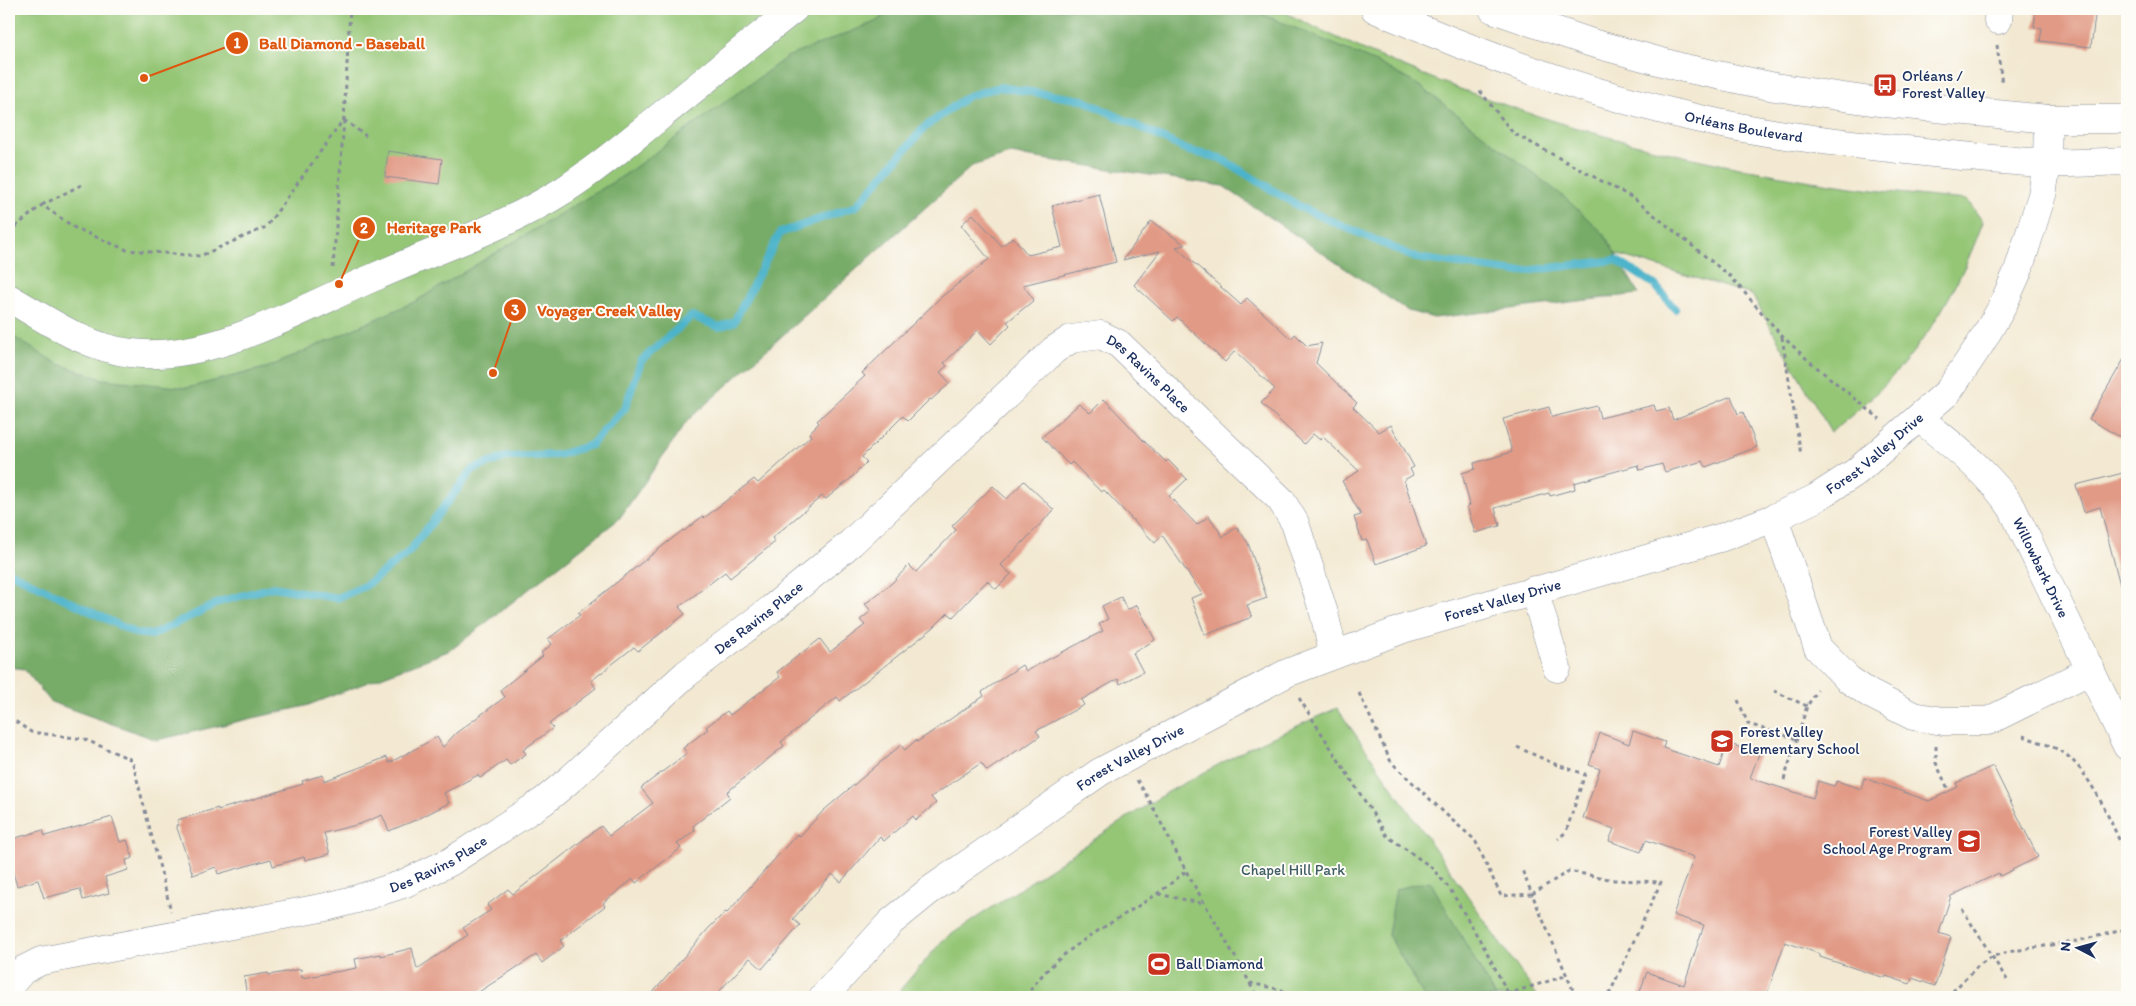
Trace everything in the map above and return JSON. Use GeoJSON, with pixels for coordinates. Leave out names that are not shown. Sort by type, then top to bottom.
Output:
{"type":"FeatureCollection","features":[{"type":"Feature","properties":{"kind":"street"},"geometry":{"type":"LineString","coordinates":[[9,298],[75,336],[101,347],[132,353],[188,352],[242,335],[376,276],[472,238],[520,215],[565,190],[608,159],[794,9]]}},
{"type":"Feature","properties":{"kind":"street","name":"Orléans Boulevard"},"geometry":{"type":"LineString","coordinates":[[1375,9],[1457,43],[1529,69],[1602,93],[1717,122],[1836,142],[1998,160],[2047,163],[2127,161]]}},
{"type":"Feature","properties":{"kind":"street"},"geometry":{"type":"LineString","coordinates":[[1493,9],[1592,42],[1730,78],[1875,102],[2048,119],[2127,119]]}},
{"type":"Feature","properties":{"kind":"street","name":"Forest Valley Drive"},"geometry":{"type":"LineString","coordinates":[[823,997],[891,922],[929,891],[1100,772],[1287,673],[1406,628],[1534,590],[1723,538],[1774,518],[1816,498],[1856,472],[1948,392],[1981,343],[2001,308],[2018,271],[2042,195],[2047,163],[2048,119]]}},
{"type":"Feature","properties":{"kind":"street","name":"Des Ravins Place"},"geometry":{"type":"LineString","coordinates":[[9,986],[23,970],[41,961],[357,900],[403,884],[450,862],[544,801],[686,674],[770,610],[851,543],[1054,350],[1071,339],[1101,335],[1119,344],[1281,500],[1295,522],[1324,613],[1334,655]]}},
{"type":"Feature","properties":{"kind":"street","name":"Willowbark Drive"},"geometry":{"type":"LineString","coordinates":[[1909,426],[1961,452],[1999,489],[2022,527],[2127,746]]}},
{"type":"Feature","properties":{"kind":"street"},"geometry":{"type":"LineString","coordinates":[[1774,518],[1818,648],[1848,679],[1870,694],[1913,716],[1943,721],[1988,721],[2091,670]]}},
{"type":"Feature","properties":{"kind":"street"},"geometry":{"type":"LineString","coordinates":[[1534,590],[1556,668]]}},
{"type":"Feature","properties":{"kind":"path"},"geometry":{"type":"LineString","coordinates":[[333,296],[333,253],[344,120],[350,9]]}},
{"type":"Feature","properties":{"kind":"path"},"geometry":{"type":"LineString","coordinates":[[1999,14],[1995,31],[2002,84]]}},
{"type":"Feature","properties":{"kind":"path"},"geometry":{"type":"LineString","coordinates":[[1480,91],[1513,133],[1633,198],[1731,276],[1782,336],[1809,361],[1909,426]]}},
{"type":"Feature","properties":{"kind":"path"},"geometry":{"type":"LineString","coordinates":[[344,120],[366,136]]}},
{"type":"Feature","properties":{"kind":"path"},"geometry":{"type":"LineString","coordinates":[[42,205],[75,228],[127,250],[200,256],[266,227],[344,120]]}},
{"type":"Feature","properties":{"kind":"path"},"geometry":{"type":"LineString","coordinates":[[9,232],[42,205],[84,185]]}},
{"type":"Feature","properties":{"kind":"path"},"geometry":{"type":"LineString","coordinates":[[1782,336],[1801,455]]}},
{"type":"Feature","properties":{"kind":"path"},"geometry":{"type":"LineString","coordinates":[[1784,780],[1807,706],[1818,690]]}},
{"type":"Feature","properties":{"kind":"path"},"geometry":{"type":"LineString","coordinates":[[1774,691],[1807,706]]}},
{"type":"Feature","properties":{"kind":"path"},"geometry":{"type":"LineString","coordinates":[[1360,694],[1391,762],[1475,840],[1501,896],[1532,894],[1569,871],[1614,880],[1661,882],[1608,997]]}},
{"type":"Feature","properties":{"kind":"path"},"geometry":{"type":"LineString","coordinates":[[1299,698],[1387,836],[1432,867],[1450,888],[1510,997]]}},
{"type":"Feature","properties":{"kind":"path"},"geometry":{"type":"LineString","coordinates":[[1738,700],[1748,724],[1797,739]]}},
{"type":"Feature","properties":{"kind":"path"},"geometry":{"type":"LineString","coordinates":[[9,717],[31,732],[84,739],[132,760],[177,936]]}},
{"type":"Feature","properties":{"kind":"path"},"geometry":{"type":"LineString","coordinates":[[2023,736],[2063,753],[2082,770],[2105,810],[2127,857]]}},
{"type":"Feature","properties":{"kind":"path"},"geometry":{"type":"LineString","coordinates":[[1936,746],[1936,763],[1948,791]]}},
{"type":"Feature","properties":{"kind":"path"},"geometry":{"type":"LineString","coordinates":[[1517,748],[1557,765],[1585,774],[1566,832],[1558,839]]}},
{"type":"Feature","properties":{"kind":"path"},"geometry":{"type":"LineString","coordinates":[[1122,759],[1147,796],[1186,871],[1258,997]]}},
{"type":"Feature","properties":{"kind":"path"},"geometry":{"type":"LineString","coordinates":[[1522,870],[1565,976],[1576,997]]}},
{"type":"Feature","properties":{"kind":"path"},"geometry":{"type":"LineString","coordinates":[[1026,997],[1035,982],[1063,956],[1158,894],[1186,871]]}},
{"type":"Feature","properties":{"kind":"path"},"geometry":{"type":"LineString","coordinates":[[1158,894],[1205,904]]}},
{"type":"Feature","properties":{"kind":"path"},"geometry":{"type":"LineString","coordinates":[[1962,908],[2009,983]]}},
{"type":"Feature","properties":{"kind":"path"},"geometry":{"type":"LineString","coordinates":[[1947,997],[1979,965],[1993,956],[2077,941],[2127,929]]}},
{"type":"Feature","properties":{"kind":"path"},"geometry":{"type":"LineString","coordinates":[[1507,994],[1565,976]]}},
{"type":"Feature","properties":{"kind":"path"},"geometry":{"type":"LineString","coordinates":[[1250,983],[1282,990],[1287,997]]}},
{"type":"Feature","properties":{"kind":"green space"},"geometry":{"type":"Polygon","coordinates":[[[9,9],[1278,9],[1360,48],[1444,83],[1528,113],[1613,138],[1700,160],[1787,177],[1876,190],[1967,200],[1983,222],[1956,284],[1941,312],[1923,339],[1882,388],[1831,432],[1752,295],[1340,171],[950,31],[9,536],[9,9]]]}},
{"type":"Feature","properties":{"kind":"green space"},"geometry":{"type":"Polygon","coordinates":[[[894,9],[1250,9],[1376,62],[1420,86],[1564,197],[1604,234],[1639,294],[1434,318],[1408,311],[1223,186],[1010,154],[972,166],[688,420],[619,519],[451,650],[306,706],[157,740],[51,702],[24,669],[9,667],[9,334],[56,363],[102,379],[187,388],[269,367],[416,301],[623,176],[787,57],[875,22],[894,9]]]}},
{"type":"Feature","properties":{"kind":"green space","name":"Chapel Hill Park"},"geometry":{"type":"Polygon","coordinates":[[[1337,708],[1538,997],[894,997],[943,940],[1128,817],[1168,792],[1251,747],[1337,708]]]}},
{"type":"Feature","properties":{"kind":"green space"},"geometry":{"type":"Polygon","coordinates":[[[1430,881],[1496,997],[1424,997],[1388,934],[1396,889],[1430,881]]]}},
{"type":"Feature","properties":{"kind":"building"},"geometry":{"type":"Polygon","coordinates":[[[2036,9],[2096,9],[2091,47],[2040,41],[2042,28],[2034,27],[2036,9]]]}},
{"type":"Feature","properties":{"kind":"building"},"geometry":{"type":"Polygon","coordinates":[[[388,151],[442,159],[439,184],[385,177],[388,151]]]}},
{"type":"Feature","properties":{"kind":"building"},"geometry":{"type":"Polygon","coordinates":[[[1099,194],[1116,262],[1023,285],[1034,300],[1007,322],[1010,325],[991,344],[978,330],[944,363],[947,366],[940,372],[950,383],[930,399],[908,421],[903,416],[862,457],[867,462],[849,480],[826,499],[822,496],[772,538],[775,542],[730,578],[725,572],[679,607],[685,614],[638,651],[634,647],[591,681],[596,688],[549,724],[553,728],[523,750],[526,754],[510,765],[506,760],[480,778],[478,775],[444,793],[449,803],[389,831],[382,815],[360,824],[324,833],[330,854],[305,860],[304,857],[273,866],[271,859],[218,874],[216,867],[193,875],[176,825],[179,825],[177,820],[218,808],[218,810],[303,784],[302,781],[323,775],[324,781],[387,757],[389,763],[437,737],[443,747],[456,733],[505,697],[500,690],[543,656],[541,653],[552,644],[548,639],[580,615],[578,613],[683,530],[703,516],[704,518],[754,479],[758,483],[811,436],[809,433],[819,423],[817,421],[865,376],[862,373],[940,298],[989,259],[961,225],[973,214],[1002,246],[1013,237],[1028,255],[1062,247],[1052,206],[1099,194]]]}},
{"type":"Feature","properties":{"kind":"building"},"geometry":{"type":"Polygon","coordinates":[[[1151,221],[1185,245],[1176,247],[1241,305],[1247,298],[1291,339],[1295,334],[1307,346],[1322,343],[1316,363],[1357,403],[1353,407],[1379,432],[1391,425],[1414,467],[1410,469],[1413,475],[1404,480],[1426,546],[1376,564],[1367,540],[1362,541],[1354,517],[1361,515],[1342,481],[1359,471],[1323,437],[1320,440],[1313,434],[1304,444],[1261,403],[1275,389],[1235,351],[1225,362],[1177,317],[1173,321],[1134,285],[1160,251],[1123,260],[1151,221]]]}},
{"type":"Feature","properties":{"kind":"building"},"geometry":{"type":"Polygon","coordinates":[[[2127,354],[2127,441],[2089,419],[2127,354]]]}},
{"type":"Feature","properties":{"kind":"building"},"geometry":{"type":"Polygon","coordinates":[[[1731,396],[1738,414],[1743,412],[1757,447],[1706,467],[1703,461],[1665,472],[1662,464],[1640,470],[1638,465],[1574,483],[1575,489],[1550,496],[1549,493],[1495,508],[1500,526],[1475,533],[1467,506],[1470,505],[1462,473],[1475,469],[1474,463],[1512,452],[1503,419],[1549,407],[1552,417],[1597,406],[1600,418],[1654,405],[1656,411],[1669,408],[1673,420],[1731,396]]]}},
{"type":"Feature","properties":{"kind":"building"},"geometry":{"type":"Polygon","coordinates":[[[1104,399],[1143,440],[1166,462],[1168,460],[1187,479],[1169,496],[1197,525],[1209,516],[1223,537],[1237,527],[1248,543],[1267,598],[1247,605],[1252,617],[1205,635],[1191,598],[1202,594],[1162,535],[1155,543],[1104,490],[1101,492],[1072,462],[1069,465],[1042,437],[1079,404],[1090,413],[1104,399]]]}},
{"type":"Feature","properties":{"kind":"building"},"geometry":{"type":"Polygon","coordinates":[[[2127,472],[2127,584],[2120,585],[2100,507],[2084,512],[2076,485],[2127,472]]]}},
{"type":"Feature","properties":{"kind":"building"},"geometry":{"type":"Polygon","coordinates":[[[1024,481],[1054,510],[1001,565],[1011,574],[996,589],[987,581],[953,617],[948,613],[933,628],[840,701],[837,697],[781,742],[784,746],[727,792],[730,797],[693,826],[695,830],[677,844],[681,848],[636,883],[633,879],[603,903],[605,906],[560,941],[564,946],[542,963],[536,955],[471,997],[247,997],[244,977],[301,969],[302,978],[357,968],[355,959],[381,954],[381,956],[412,948],[417,969],[468,935],[463,928],[491,910],[487,905],[508,889],[513,894],[601,826],[609,836],[653,803],[641,788],[687,753],[683,748],[708,729],[706,727],[727,711],[730,715],[780,677],[777,672],[820,639],[830,652],[865,625],[860,620],[871,611],[865,604],[892,583],[909,565],[916,572],[956,530],[952,526],[993,486],[1007,499],[1024,481]]]}},
{"type":"Feature","properties":{"kind":"building"},"geometry":{"type":"Polygon","coordinates":[[[1121,597],[1127,610],[1137,605],[1155,640],[1133,653],[1143,672],[1120,684],[1118,679],[1081,700],[1084,705],[1036,731],[1040,736],[987,771],[981,763],[931,797],[936,803],[916,820],[913,816],[884,841],[880,837],[841,882],[832,874],[793,919],[800,925],[762,969],[750,958],[714,997],[649,997],[708,929],[725,912],[727,913],[797,834],[800,836],[823,811],[901,745],[905,750],[916,740],[917,742],[984,696],[982,692],[1022,665],[1026,671],[1103,631],[1099,624],[1108,619],[1102,606],[1121,597]]]}},
{"type":"Feature","properties":{"kind":"building"},"geometry":{"type":"Polygon","coordinates":[[[1633,731],[1665,742],[1663,748],[1719,767],[1727,743],[1759,754],[1750,778],[1813,798],[1818,781],[1834,786],[1837,781],[1861,789],[1864,778],[1929,801],[1958,787],[1956,783],[1993,766],[2038,857],[2000,876],[1999,873],[1951,896],[1939,933],[1951,937],[1935,986],[1912,978],[1910,984],[1886,976],[1885,978],[1820,957],[1820,954],[1785,942],[1766,997],[1638,997],[1647,972],[1684,985],[1704,925],[1673,915],[1694,857],[1646,840],[1641,852],[1609,841],[1614,829],[1583,818],[1600,769],[1589,765],[1600,733],[1629,744],[1633,731]]]}},
{"type":"Feature","properties":{"kind":"building"},"geometry":{"type":"Polygon","coordinates":[[[112,817],[120,842],[127,840],[133,858],[126,860],[128,870],[105,877],[109,893],[83,900],[80,889],[44,898],[38,880],[17,886],[9,860],[9,840],[43,830],[45,836],[112,817]]]}},
{"type":"Feature","properties":{"kind":"waterway"},"geometry":{"type":"LineString","coordinates":[[9,572],[135,633],[152,635],[222,601],[273,587],[337,598],[365,586],[409,552],[473,469],[507,457],[558,455],[591,445],[625,408],[641,361],[692,316],[719,327],[734,322],[780,233],[856,206],[925,127],[968,96],[999,87],[1083,100],[1189,151],[1220,158],[1302,208],[1416,258],[1516,272],[1616,260],[1655,285],[1675,309]]}},
{"type":"Feature","properties":{"kind":"place","name":"Ball Diamond - Baseball"},"geometry":{"type":"Point","coordinates":[144,78]}},
{"type":"Feature","properties":{"kind":"place","name":"Orléans / Forest Valley"},"geometry":{"type":"Point","coordinates":[1885,85]}},
{"type":"Feature","properties":{"kind":"place","name":"Heritage Park"},"geometry":{"type":"Point","coordinates":[339,284]}},
{"type":"Feature","properties":{"kind":"place","name":"Voyager Creek Valley"},"geometry":{"type":"Point","coordinates":[493,373]}},
{"type":"Feature","properties":{"kind":"place","name":"Forest Valley Elementary School"},"geometry":{"type":"Point","coordinates":[1722,741]}},
{"type":"Feature","properties":{"kind":"place","name":"Forest Valley School Age Program"},"geometry":{"type":"Point","coordinates":[1969,841]}},
{"type":"Feature","properties":{"kind":"place","name":"Ball Diamond"},"geometry":{"type":"Point","coordinates":[1159,964]}}]}
